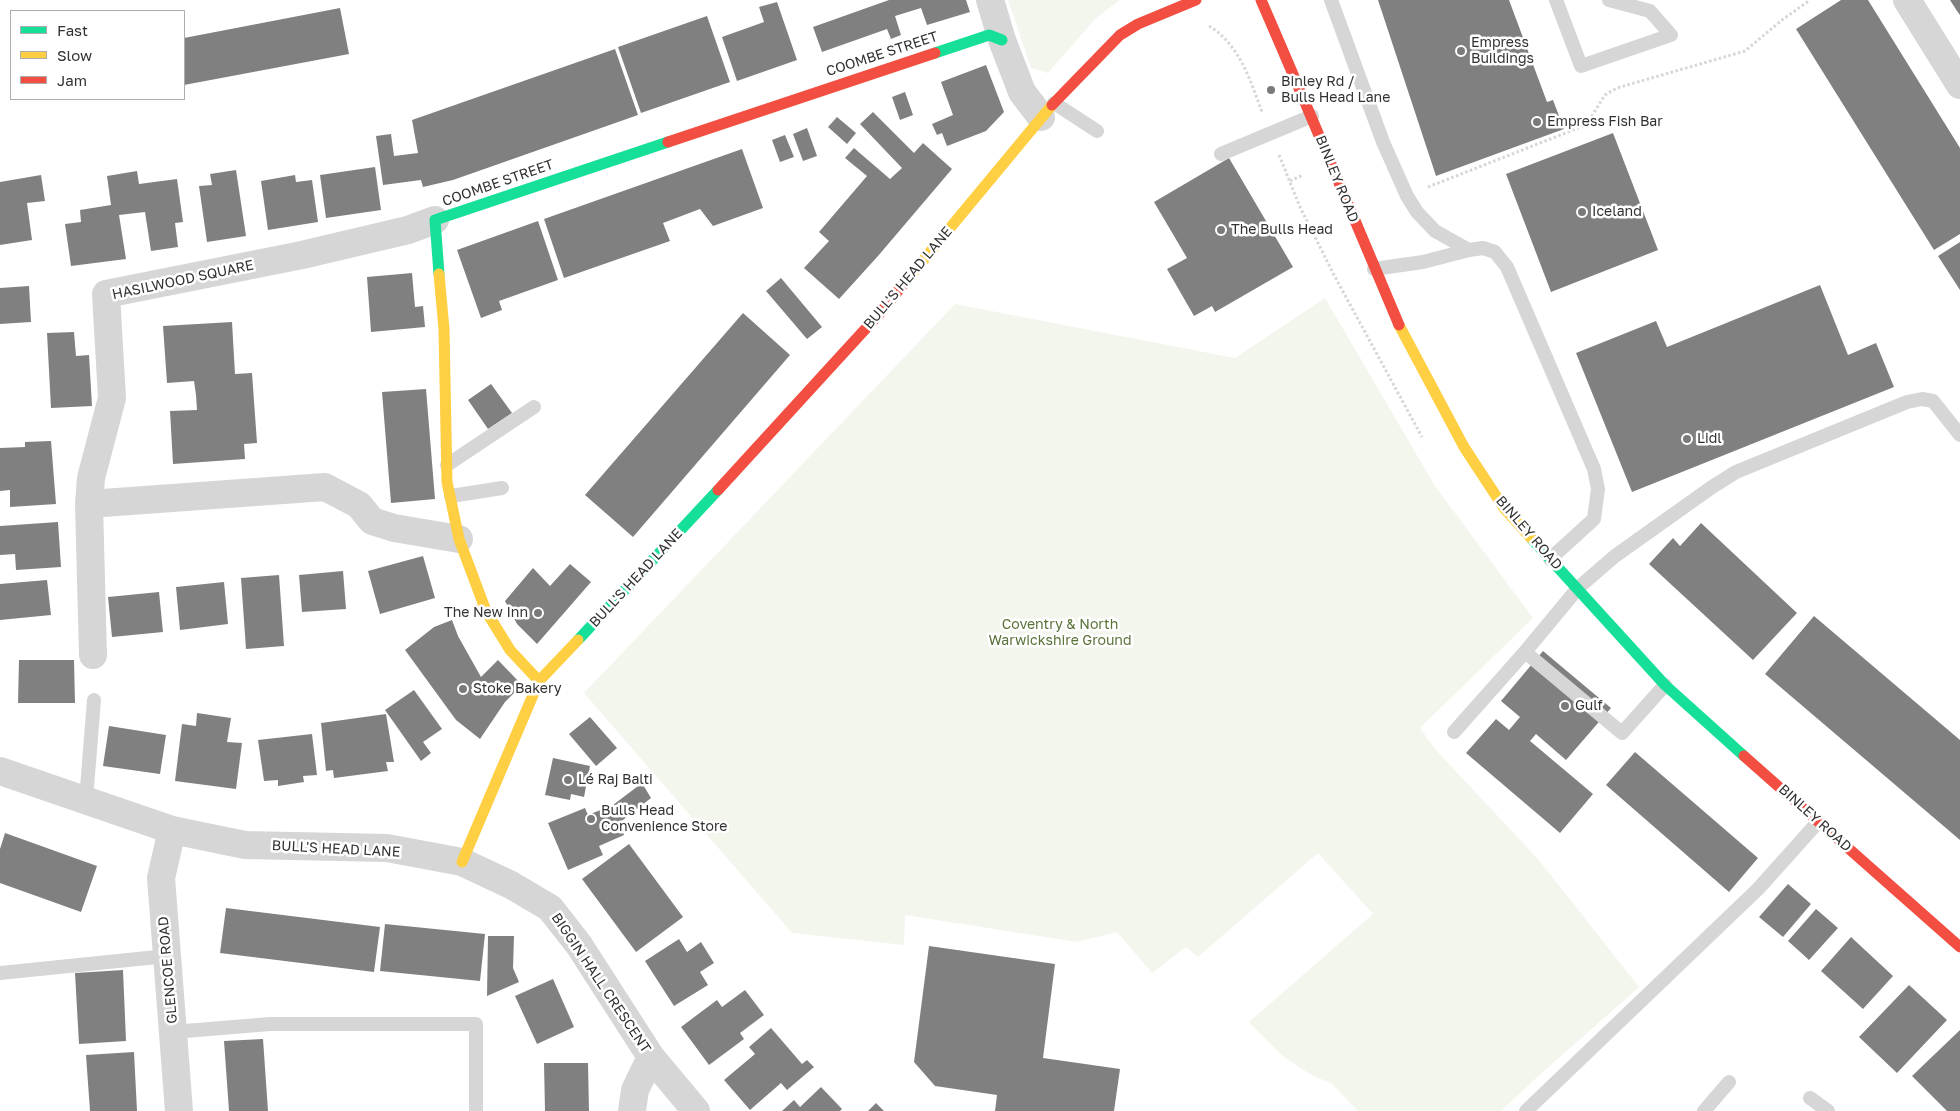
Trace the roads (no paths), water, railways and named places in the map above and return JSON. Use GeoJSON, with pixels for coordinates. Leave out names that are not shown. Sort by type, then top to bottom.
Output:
{"type":"FeatureCollection","features":[{"type":"Feature","properties":{"kind":"street"},"geometry":{"type":"LineString","coordinates":[[990,0],[1002,40],[1022,92],[1048,110]]}},
{"type":"Feature","properties":{"kind":"street","name":"BULL'S HEAD LANE"},"geometry":{"type":"LineString","coordinates":[[0,771],[172,830],[245,845],[387,848],[462,862],[539,681],[641,574],[880,314],[1048,110],[1120,35],[1138,24],[1196,0]]}},
{"type":"Feature","properties":{"kind":"street","name":"BINLEY ROAD"},"geometry":{"type":"LineString","coordinates":[[1261,0],[1312,116],[1374,269],[1402,332],[1464,447],[1504,508],[1665,685],[1960,947]]}},
{"type":"Feature","properties":{"kind":"street"},"geometry":{"type":"LineString","coordinates":[[1907,0],[1960,85]]}},
{"type":"Feature","properties":{"kind":"street","name":"COOMBE STREET"},"geometry":{"type":"LineString","coordinates":[[539,681],[510,650],[486,612],[459,539],[447,482],[444,330],[435,220],[989,34],[1002,40]]}},
{"type":"Feature","properties":{"kind":"street","name":"HASILWOOD SQUARE"},"geometry":{"type":"LineString","coordinates":[[93,655],[89,504],[91,478],[112,398],[106,294],[302,255],[408,230],[435,220]]}},
{"type":"Feature","properties":{"kind":"street"},"geometry":{"type":"LineString","coordinates":[[89,504],[324,487],[359,505],[372,521],[394,528],[459,539]]}},
{"type":"Feature","properties":{"kind":"street","name":"GLENCOE ROAD"},"geometry":{"type":"LineString","coordinates":[[172,830],[161,878],[179,1111]]}},
{"type":"Feature","properties":{"kind":"street","name":"BIGGIN HALL CRESCENT"},"geometry":{"type":"LineString","coordinates":[[462,862],[511,885],[550,908],[579,945],[651,1057],[696,1111]]}},
{"type":"Feature","properties":{"kind":"street"},"geometry":{"type":"LineString","coordinates":[[632,1111],[635,1090],[651,1057]]}},
{"type":"Feature","properties":{"kind":"lane"},"geometry":{"type":"LineString","coordinates":[[1331,0],[1383,142],[1407,196],[1417,212],[1435,231],[1469,250]]}},
{"type":"Feature","properties":{"kind":"lane"},"geometry":{"type":"LineString","coordinates":[[1556,0],[1581,66],[1671,35],[1650,11],[1609,0]]}},
{"type":"Feature","properties":{"kind":"lane"},"geometry":{"type":"LineString","coordinates":[[1048,110],[1097,131]]}},
{"type":"Feature","properties":{"kind":"lane"},"geometry":{"type":"LineString","coordinates":[[1220,154],[1312,116]]}},
{"type":"Feature","properties":{"kind":"lane"},"geometry":{"type":"LineString","coordinates":[[1374,269],[1424,262],[1483,248],[1495,252],[1507,267],[1594,469],[1598,489],[1594,519],[1550,559]]}},
{"type":"Feature","properties":{"kind":"lane"},"geometry":{"type":"LineString","coordinates":[[1454,732],[1525,652],[1578,588],[1615,556],[1736,472],[1866,418],[1907,402],[1922,399],[1933,401],[1960,435]]}},
{"type":"Feature","properties":{"kind":"lane"},"geometry":{"type":"LineString","coordinates":[[447,465],[534,407]]}},
{"type":"Feature","properties":{"kind":"lane"},"geometry":{"type":"LineString","coordinates":[[450,496],[502,488]]}},
{"type":"Feature","properties":{"kind":"lane"},"geometry":{"type":"LineString","coordinates":[[1525,652],[1622,733],[1665,685]]}},
{"type":"Feature","properties":{"kind":"lane"},"geometry":{"type":"LineString","coordinates":[[86,800],[94,700]]}},
{"type":"Feature","properties":{"kind":"lane"},"geometry":{"type":"LineString","coordinates":[[1526,1111],[1758,889],[1818,821]]}},
{"type":"Feature","properties":{"kind":"lane"},"geometry":{"type":"LineString","coordinates":[[0,973],[167,956]]}},
{"type":"Feature","properties":{"kind":"lane"},"geometry":{"type":"LineString","coordinates":[[173,1032],[270,1024],[476,1024],[476,1111]]}},
{"type":"Feature","properties":{"kind":"lane"},"geometry":{"type":"LineString","coordinates":[[1704,1111],[1730,1082]]}},
{"type":"Feature","properties":{"kind":"lane"},"geometry":{"type":"LineString","coordinates":[[1810,1098],[1828,1111]]}},
{"type":"Feature","properties":{"kind":"place","name":"Empress Buildings"},"geometry":{"type":"Point","coordinates":[1461,51]}},
{"type":"Feature","properties":{"kind":"place","name":"Binley Rd / Bulls Head Lane"},"geometry":{"type":"Point","coordinates":[1271,90]}},
{"type":"Feature","properties":{"kind":"place","name":"Empress Fish Bar"},"geometry":{"type":"Point","coordinates":[1537,122]}},
{"type":"Feature","properties":{"kind":"place","name":"Iceland"},"geometry":{"type":"Point","coordinates":[1582,212]}},
{"type":"Feature","properties":{"kind":"place","name":"The Bulls Head"},"geometry":{"type":"Point","coordinates":[1221,230]}},
{"type":"Feature","properties":{"kind":"place","name":"Lidl"},"geometry":{"type":"Point","coordinates":[1687,439]}},
{"type":"Feature","properties":{"kind":"place","name":"The New Inn"},"geometry":{"type":"Point","coordinates":[538,613]}},
{"type":"Feature","properties":{"kind":"place","name":"Stoke Bakery"},"geometry":{"type":"Point","coordinates":[463,689]}},
{"type":"Feature","properties":{"kind":"place","name":"Gulf"},"geometry":{"type":"Point","coordinates":[1565,706]}},
{"type":"Feature","properties":{"kind":"place","name":"Lé Raj Balti"},"geometry":{"type":"Point","coordinates":[568,780]}},
{"type":"Feature","properties":{"kind":"place","name":"Bulls Head Convenience Store"},"geometry":{"type":"Point","coordinates":[591,819]}},
{"type":"Feature","properties":{"kind":"park label","name":"Coventry & North Warwickshire Ground"},"geometry":{"type":"Point","coordinates":[1060,634]}}]}
